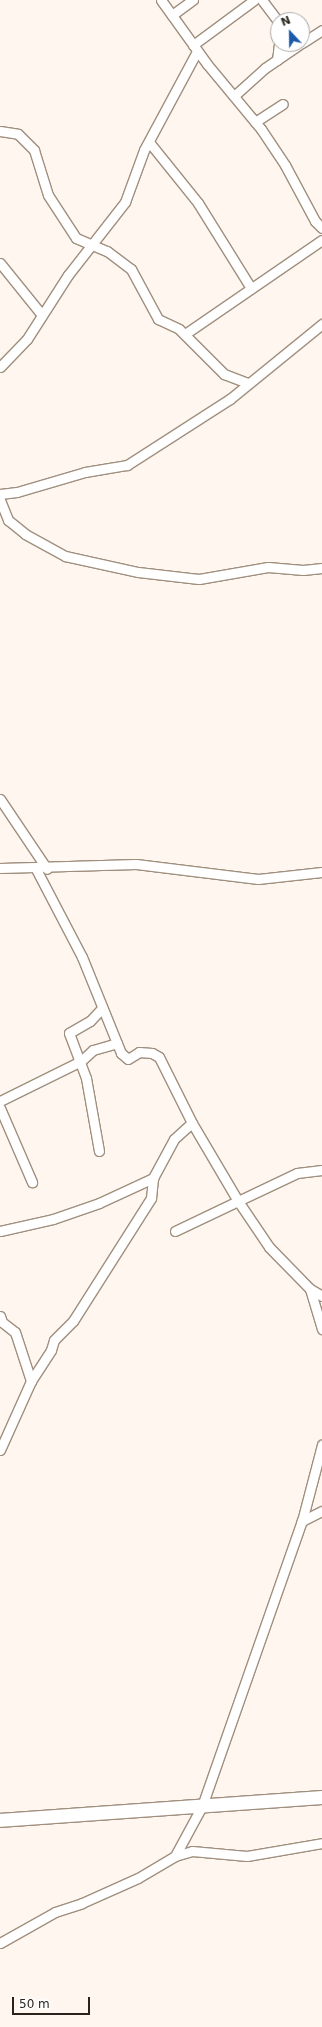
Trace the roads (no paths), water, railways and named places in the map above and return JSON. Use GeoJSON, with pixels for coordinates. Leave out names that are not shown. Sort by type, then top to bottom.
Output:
{"type":"FeatureCollection","features":[{"type":"Feature","properties":{"kind":"main road"},"geometry":{"type":"LineString","coordinates":[[0,1820],[322,1797]]}},
{"type":"Feature","properties":{"kind":"street"},"geometry":{"type":"LineString","coordinates":[[161,0],[195,48],[255,122],[285,165],[315,221],[322,228]]}},
{"type":"Feature","properties":{"kind":"street"},"geometry":{"type":"LineString","coordinates":[[172,15],[193,0]]}},
{"type":"Feature","properties":{"kind":"street"},"geometry":{"type":"LineString","coordinates":[[0,367],[27,339],[92,245],[125,202],[149,142],[195,48],[254,0]]}},
{"type":"Feature","properties":{"kind":"street"},"geometry":{"type":"LineString","coordinates":[[262,0],[271,12]]}},
{"type":"Feature","properties":{"kind":"street"},"geometry":{"type":"LineString","coordinates":[[310,37],[322,30]]}},
{"type":"Feature","properties":{"kind":"street"},"geometry":{"type":"LineString","coordinates":[[277,60],[278,52]]}},
{"type":"Feature","properties":{"kind":"street"},"geometry":{"type":"LineString","coordinates":[[235,96],[288,52]]}},
{"type":"Feature","properties":{"kind":"street"},"geometry":{"type":"LineString","coordinates":[[255,122],[283,104]]}},
{"type":"Feature","properties":{"kind":"street"},"geometry":{"type":"LineString","coordinates":[[0,131],[18,134],[26,140],[34,150],[40,175],[57,211],[76,238],[106,251],[130,269],[158,319],[185,334],[224,374],[248,383]]}},
{"type":"Feature","properties":{"kind":"street"},"geometry":{"type":"LineString","coordinates":[[149,142],[198,203],[251,288]]}},
{"type":"Feature","properties":{"kind":"street"},"geometry":{"type":"LineString","coordinates":[[185,334],[322,240]]}},
{"type":"Feature","properties":{"kind":"street"},"geometry":{"type":"LineString","coordinates":[[0,264],[42,316]]}},
{"type":"Feature","properties":{"kind":"street"},"geometry":{"type":"LineString","coordinates":[[0,494],[17,492],[85,472],[127,465],[230,399],[322,324]]}},
{"type":"Feature","properties":{"kind":"street"},"geometry":{"type":"LineString","coordinates":[[0,500],[8,520],[25,534],[65,556],[138,572],[199,579],[268,567],[303,570],[322,568]]}},
{"type":"Feature","properties":{"kind":"street"},"geometry":{"type":"LineString","coordinates":[[0,799],[47,868]]}},
{"type":"Feature","properties":{"kind":"street"},"geometry":{"type":"LineString","coordinates":[[0,868],[36,869],[136,864],[258,879],[322,872]]}},
{"type":"Feature","properties":{"kind":"street"},"geometry":{"type":"LineString","coordinates":[[36,869],[82,957],[117,1043],[128,1059],[139,1052],[152,1052],[159,1057],[192,1123],[238,1200],[269,1247],[310,1290],[322,1296]]}},
{"type":"Feature","properties":{"kind":"street"},"geometry":{"type":"LineString","coordinates":[[99,1151],[81,1061],[69,1033],[90,1021],[102,1008]]}},
{"type":"Feature","properties":{"kind":"street"},"geometry":{"type":"LineString","coordinates":[[0,1101],[81,1061],[93,1050],[117,1043]]}},
{"type":"Feature","properties":{"kind":"street"},"geometry":{"type":"LineString","coordinates":[[0,1108],[32,1182]]}},
{"type":"Feature","properties":{"kind":"street"},"geometry":{"type":"LineString","coordinates":[[0,1450],[31,1381],[50,1350],[54,1340],[73,1321],[151,1198],[153,1178],[174,1139],[192,1123]]}},
{"type":"Feature","properties":{"kind":"street"},"geometry":{"type":"LineString","coordinates":[[175,1231],[297,1173],[322,1170]]}},
{"type":"Feature","properties":{"kind":"street"},"geometry":{"type":"LineString","coordinates":[[0,1231],[53,1219],[93,1205],[153,1178]]}},
{"type":"Feature","properties":{"kind":"street"},"geometry":{"type":"LineString","coordinates":[[310,1290],[322,1329]]}},
{"type":"Feature","properties":{"kind":"street"},"geometry":{"type":"LineString","coordinates":[[0,1316],[2,1322],[15,1332],[31,1381]]}},
{"type":"Feature","properties":{"kind":"street"},"geometry":{"type":"LineString","coordinates":[[175,1856],[202,1806],[302,1521],[322,1445]]}},
{"type":"Feature","properties":{"kind":"street"},"geometry":{"type":"LineString","coordinates":[[302,1521],[322,1511]]}},
{"type":"Feature","properties":{"kind":"street"},"geometry":{"type":"LineString","coordinates":[[0,1943],[55,1912],[82,1903],[138,1878],[175,1856],[192,1852],[247,1856],[322,1843]]}}]}
